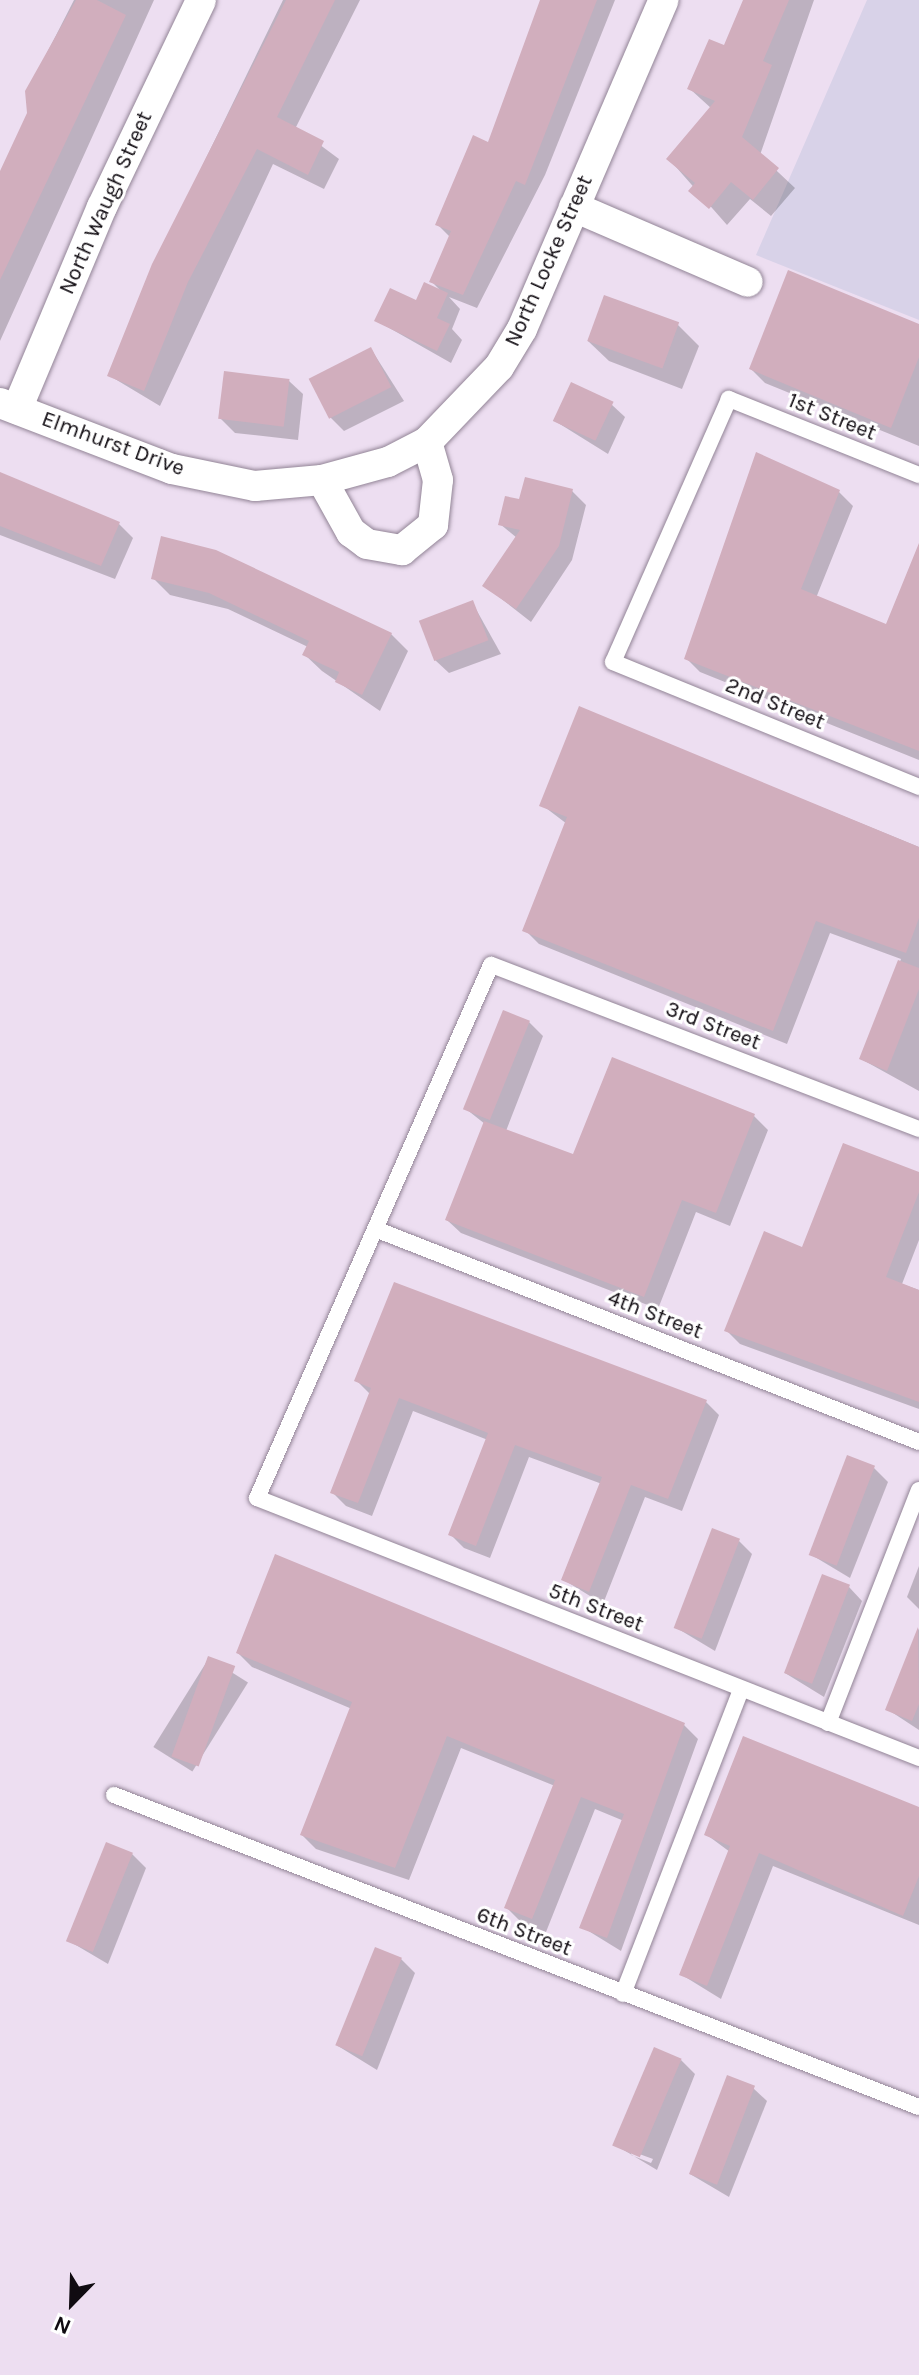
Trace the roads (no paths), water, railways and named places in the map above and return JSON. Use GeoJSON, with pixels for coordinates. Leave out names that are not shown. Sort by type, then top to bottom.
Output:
{"type":"FeatureCollection","features":[{"type":"Feature","properties":{"kind":"street","name":"North Waugh Street"},"geometry":{"type":"LineString","coordinates":[[8,406],[201,0]]}},
{"type":"Feature","properties":{"kind":"street","name":"North Locke Street"},"geometry":{"type":"LineString","coordinates":[[322,480],[388,462],[427,442],[499,367],[574,207],[664,0]]}},
{"type":"Feature","properties":{"kind":"street"},"geometry":{"type":"LineString","coordinates":[[574,207],[748,282]]}},
{"type":"Feature","properties":{"kind":"street","name":"Elmhurst Drive"},"geometry":{"type":"LineString","coordinates":[[8,406],[172,469],[255,486],[322,480]]}},
{"type":"Feature","properties":{"kind":"street"},"geometry":{"type":"LineString","coordinates":[[322,480],[351,532],[367,544],[402,550],[433,525],[438,480],[427,442]]}},
{"type":"Feature","properties":{"kind":"lane","name":"1st Street"},"geometry":{"type":"LineString","coordinates":[[613,662],[729,399],[919,475]]}},
{"type":"Feature","properties":{"kind":"lane","name":"2nd Street"},"geometry":{"type":"LineString","coordinates":[[613,662],[919,787]]}},
{"type":"Feature","properties":{"kind":"lane","name":"3rd Street"},"geometry":{"type":"LineString","coordinates":[[375,1229],[491,965],[919,1129]]}},
{"type":"Feature","properties":{"kind":"lane","name":"4th Street"},"geometry":{"type":"LineString","coordinates":[[375,1229],[919,1442]]}},
{"type":"Feature","properties":{"kind":"lane","name":"5th Street"},"geometry":{"type":"LineString","coordinates":[[375,1229],[257,1498],[919,1758]]}},
{"type":"Feature","properties":{"kind":"lane"},"geometry":{"type":"LineString","coordinates":[[828,1723],[919,1490]]}},
{"type":"Feature","properties":{"kind":"lane"},"geometry":{"type":"LineString","coordinates":[[623,1994],[741,1689]]}},
{"type":"Feature","properties":{"kind":"lane","name":"6th Street"},"geometry":{"type":"LineString","coordinates":[[114,1795],[919,2107]]}}]}
